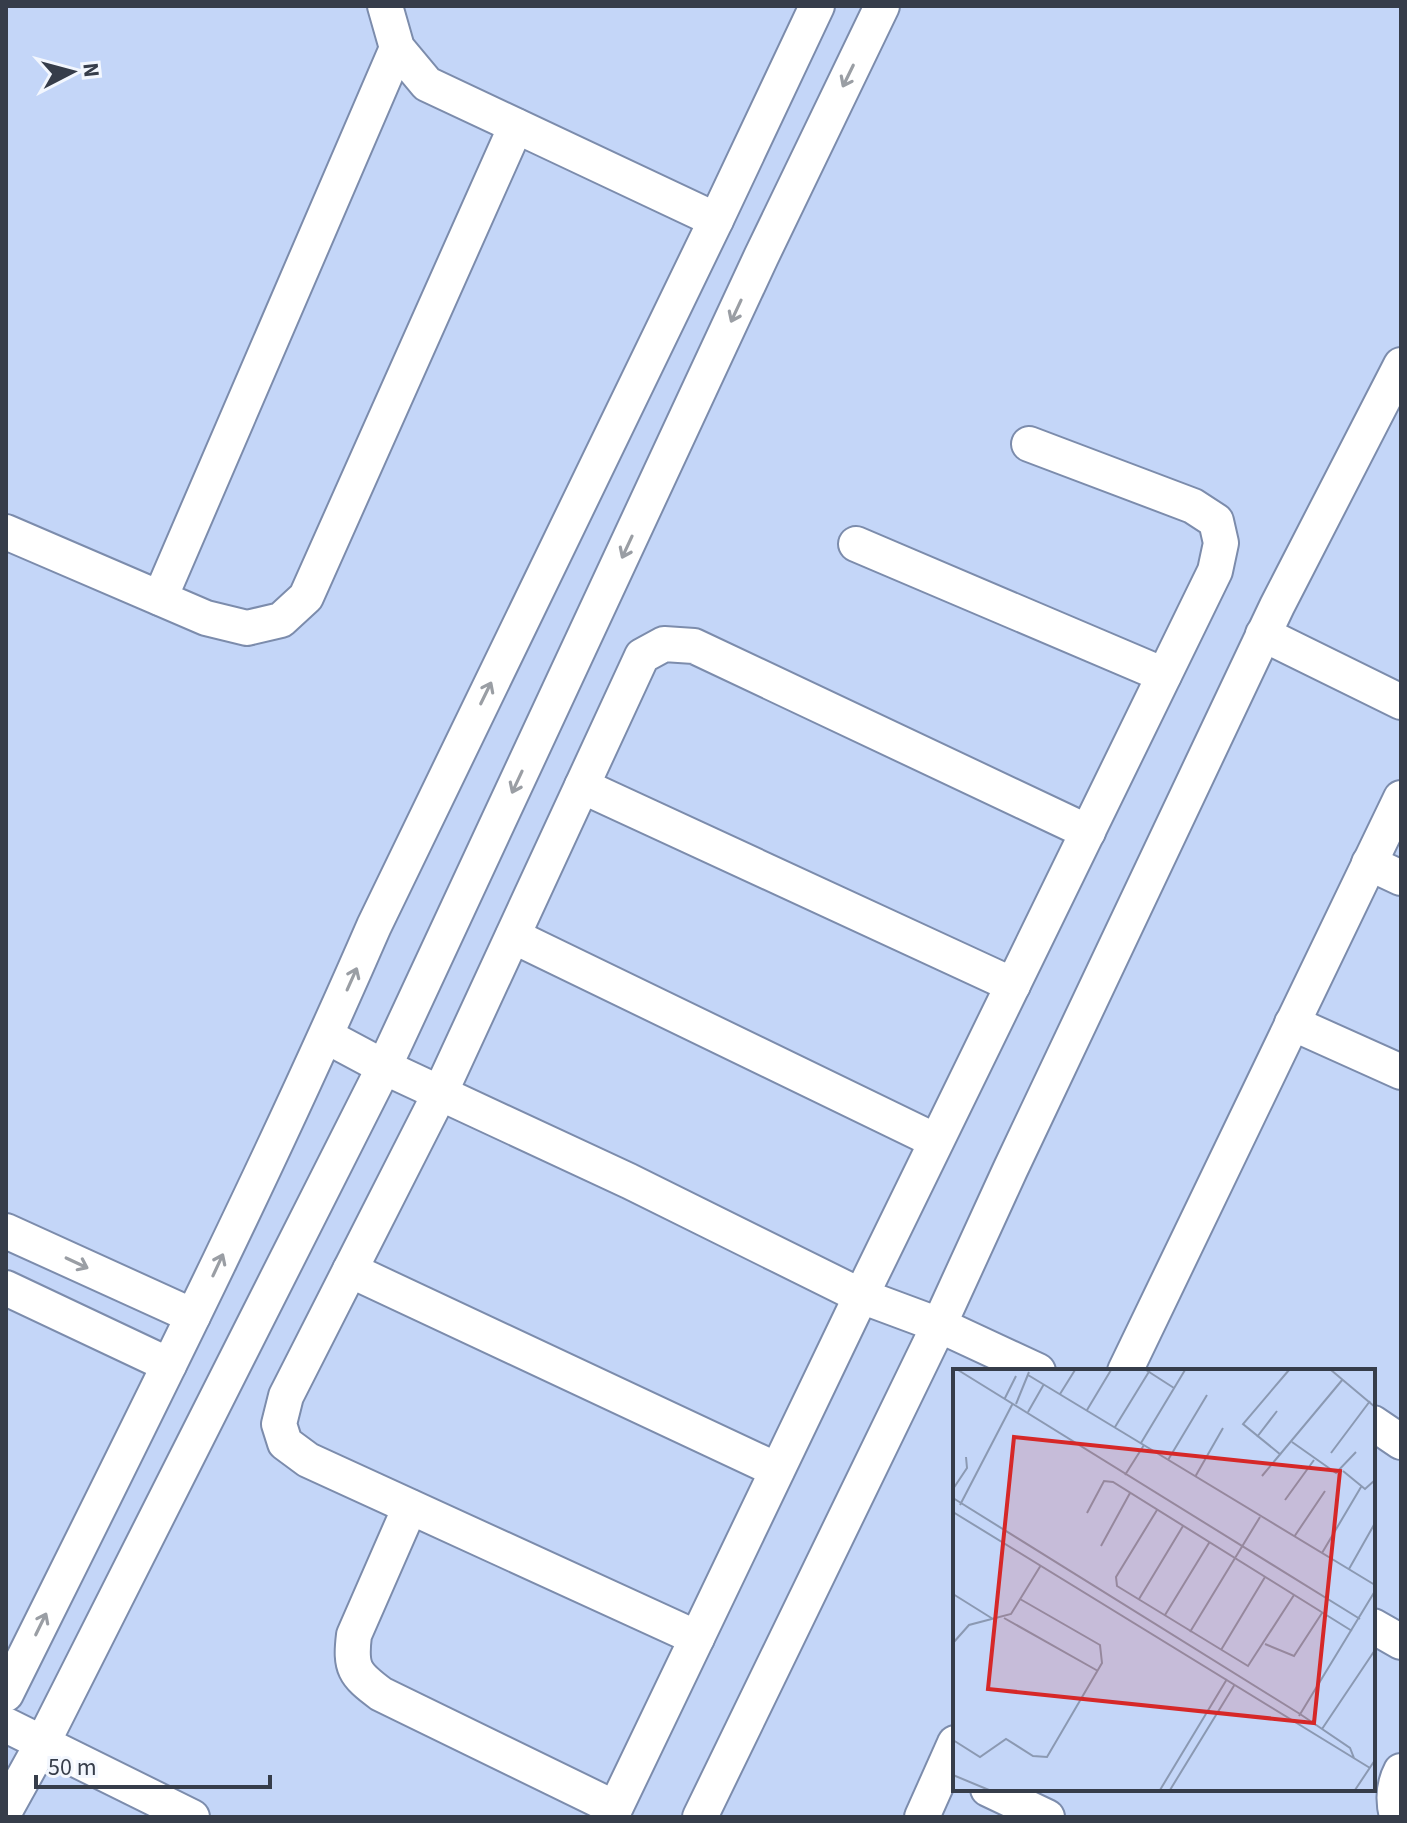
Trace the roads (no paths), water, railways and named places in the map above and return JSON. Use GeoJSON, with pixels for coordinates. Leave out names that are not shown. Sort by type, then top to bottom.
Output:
{"type":"FeatureCollection","features":[{"type":"Feature","properties":{"kind":"street"},"geometry":{"type":"LineString","coordinates":[[385,6],[397,48],[427,84],[716,220]]}},
{"type":"Feature","properties":{"kind":"street"},"geometry":{"type":"LineString","coordinates":[[6,1694],[193,1316],[326,1036],[374,926],[817,6]]}},
{"type":"Feature","properties":{"kind":"street"},"geometry":{"type":"LineString","coordinates":[[6,1809],[42,1744],[384,1067],[882,6]]}},
{"type":"Feature","properties":{"kind":"street"},"geometry":{"type":"LineString","coordinates":[[160,598],[397,48]]}},
{"type":"Feature","properties":{"kind":"street"},"geometry":{"type":"LineString","coordinates":[[6,532],[206,618],[247,628],[281,620],[306,597],[516,126]]}},
{"type":"Feature","properties":{"kind":"street"},"geometry":{"type":"LineString","coordinates":[[700,1817],[939,1325],[1263,634],[1401,365]]}},
{"type":"Feature","properties":{"kind":"street"},"geometry":{"type":"LineString","coordinates":[[410,1507],[354,1635],[351,1657],[359,1678],[381,1694],[613,1812],[1215,571],[1221,543],[1216,521],[1193,506],[1029,444]]}},
{"type":"Feature","properties":{"kind":"street"},"geometry":{"type":"LineString","coordinates":[[856,544],[1164,675]]}},
{"type":"Feature","properties":{"kind":"street"},"geometry":{"type":"LineString","coordinates":[[1263,634],[1401,702]]}},
{"type":"Feature","properties":{"kind":"street"},"geometry":{"type":"LineString","coordinates":[[697,1638],[308,1460],[285,1443],[279,1424],[286,1396],[440,1093],[642,656],[664,644],[694,646],[1088,832]]}},
{"type":"Feature","properties":{"kind":"street"},"geometry":{"type":"LineString","coordinates":[[582,786],[1013,985]]}},
{"type":"Feature","properties":{"kind":"street"},"geometry":{"type":"LineString","coordinates":[[1126,1369],[1401,798]]}},
{"type":"Feature","properties":{"kind":"street"},"geometry":{"type":"LineString","coordinates":[[1369,863],[1401,878]]}},
{"type":"Feature","properties":{"kind":"street"},"geometry":{"type":"LineString","coordinates":[[513,936],[936,1141]]}},
{"type":"Feature","properties":{"kind":"street"},"geometry":{"type":"LineString","coordinates":[[1292,1023],[1401,1072]]}},
{"type":"Feature","properties":{"kind":"street"},"geometry":{"type":"LineString","coordinates":[[326,1036],[384,1067],[629,1181],[861,1296],[939,1325],[1034,1369]]}},
{"type":"Feature","properties":{"kind":"street"},"geometry":{"type":"LineString","coordinates":[[6,1231],[193,1316]]}},
{"type":"Feature","properties":{"kind":"street"},"geometry":{"type":"LineString","coordinates":[[350,1270],[777,1470]]}},
{"type":"Feature","properties":{"kind":"street"},"geometry":{"type":"LineString","coordinates":[[6,1288],[169,1365]]}},
{"type":"Feature","properties":{"kind":"street"},"geometry":{"type":"LineString","coordinates":[[1375,1424],[1401,1442]]}},
{"type":"Feature","properties":{"kind":"street"},"geometry":{"type":"LineString","coordinates":[[1375,1627],[1401,1642]]}},
{"type":"Feature","properties":{"kind":"street"},"geometry":{"type":"LineString","coordinates":[[6,1725],[192,1817]]}},
{"type":"Feature","properties":{"kind":"street"},"geometry":{"type":"LineString","coordinates":[[922,1817],[951,1762]]}},
{"type":"Feature","properties":{"kind":"street"},"geometry":{"type":"LineString","coordinates":[[1397,1817],[1395,1781],[1401,1771]]}},
{"type":"Feature","properties":{"kind":"street"},"geometry":{"type":"LineString","coordinates":[[992,1791],[1047,1817]]}}]}
